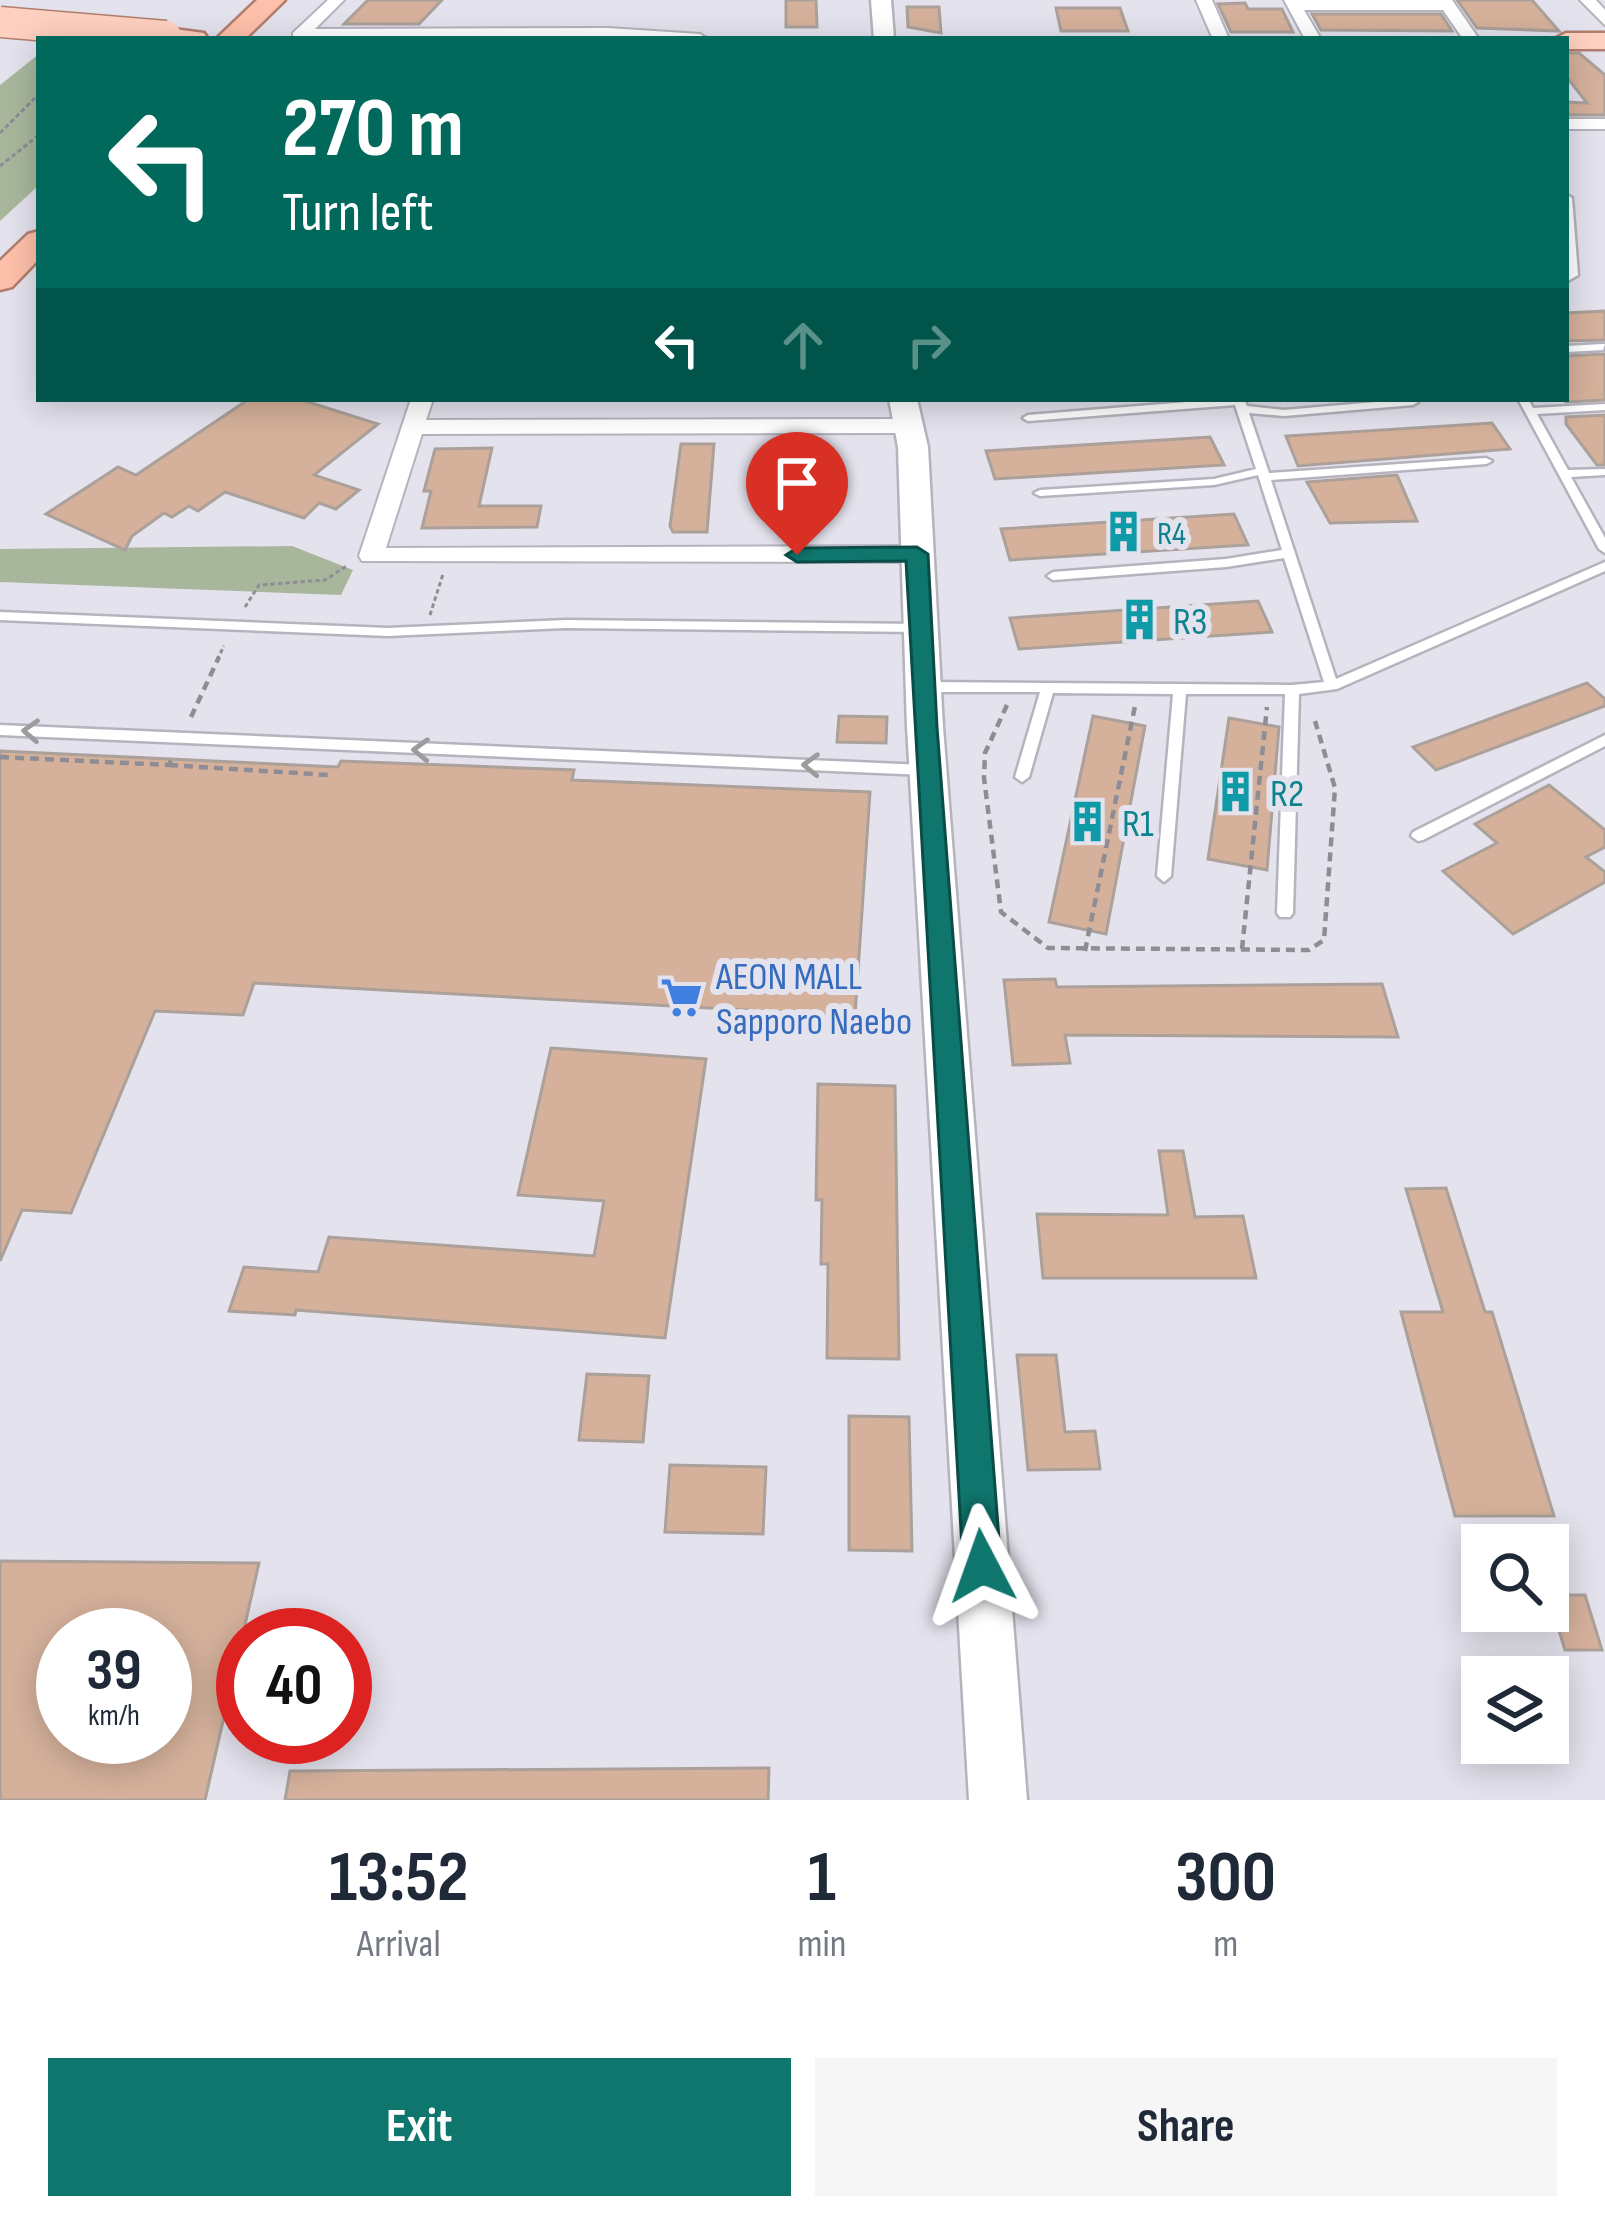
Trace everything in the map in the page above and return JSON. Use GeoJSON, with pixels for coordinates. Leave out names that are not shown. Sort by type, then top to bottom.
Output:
{"type":"FeatureCollection","features":[{"type":"Feature","properties":{"kind":"highway"},"geometry":{"type":"LineString","coordinates":[[232,36],[272,0]]}},
{"type":"Feature","properties":{"kind":"highway"},"geometry":{"type":"LineString","coordinates":[[0,280],[36,246]]}},
{"type":"Feature","properties":{"kind":"main road"},"geometry":{"type":"LineString","coordinates":[[0,22],[155,36]]}},
{"type":"Feature","properties":{"kind":"main road"},"geometry":{"type":"LineString","coordinates":[[0,35],[36,38]]}},
{"type":"Feature","properties":{"kind":"main road"},"geometry":{"type":"LineString","coordinates":[[1569,40],[1605,41]]}},
{"type":"Feature","properties":{"kind":"main road"},"geometry":{"type":"LineString","coordinates":[[1569,56],[1605,56]]}},
{"type":"Feature","properties":{"kind":"street"},"geometry":{"type":"LineString","coordinates":[[300,35],[337,0]]}},
{"type":"Feature","properties":{"kind":"street"},"geometry":{"type":"LineString","coordinates":[[881,0],[884,36]]}},
{"type":"Feature","properties":{"kind":"street"},"geometry":{"type":"LineString","coordinates":[[1204,0],[1220,36]]}},
{"type":"Feature","properties":{"kind":"street"},"geometry":{"type":"LineString","coordinates":[[1588,0],[1605,20]]}},
{"type":"Feature","properties":{"kind":"street"},"geometry":{"type":"LineString","coordinates":[[1311,36],[1292,3],[1446,2],[1469,36]]}},
{"type":"Feature","properties":{"kind":"street"},"geometry":{"type":"LineString","coordinates":[[300,35],[654,36]]}},
{"type":"Feature","properties":{"kind":"street"},"geometry":{"type":"LineString","coordinates":[[1569,124],[1605,124]]}},
{"type":"Feature","properties":{"kind":"street"},"geometry":{"type":"LineString","coordinates":[[421,402],[371,556],[917,554]]}},
{"type":"Feature","properties":{"kind":"street"},"geometry":{"type":"LineString","coordinates":[[414,427],[904,412],[913,447],[928,770],[998,1800]]}},
{"type":"Feature","properties":{"kind":"lane"},"geometry":{"type":"LineString","coordinates":[[1569,223],[1573,274],[1569,277]]}},
{"type":"Feature","properties":{"kind":"lane"},"geometry":{"type":"LineString","coordinates":[[1569,349],[1603,347]]}},
{"type":"Feature","properties":{"kind":"lane"},"geometry":{"type":"LineString","coordinates":[[1028,418],[1240,403],[1284,413],[1413,402]]}},
{"type":"Feature","properties":{"kind":"lane"},"geometry":{"type":"LineString","coordinates":[[1240,403],[1332,686]]}},
{"type":"Feature","properties":{"kind":"lane"},"geometry":{"type":"LineString","coordinates":[[1605,407],[1527,405],[1605,549]]}},
{"type":"Feature","properties":{"kind":"lane"},"geometry":{"type":"LineString","coordinates":[[1040,493],[1486,461]]}},
{"type":"Feature","properties":{"kind":"lane"},"geometry":{"type":"LineString","coordinates":[[1564,474],[1605,472]]}},
{"type":"Feature","properties":{"kind":"lane"},"geometry":{"type":"LineString","coordinates":[[1053,576],[1226,563],[1289,553]]}},
{"type":"Feature","properties":{"kind":"lane"},"geometry":{"type":"LineString","coordinates":[[926,687],[1292,690],[1332,686],[1605,566]]}},
{"type":"Feature","properties":{"kind":"lane"},"geometry":{"type":"LineString","coordinates":[[0,616],[425,632],[566,624],[921,628]]}},
{"type":"Feature","properties":{"kind":"lane"},"geometry":{"type":"LineString","coordinates":[[1022,777],[1048,688]]}},
{"type":"Feature","properties":{"kind":"lane"},"geometry":{"type":"LineString","coordinates":[[1164,876],[1180,689]]}},
{"type":"Feature","properties":{"kind":"lane"},"geometry":{"type":"LineString","coordinates":[[1285,913],[1292,690]]}},
{"type":"Feature","properties":{"kind":"lane"},"geometry":{"type":"LineString","coordinates":[[0,730],[928,770]]}},
{"type":"Feature","properties":{"kind":"lane"},"geometry":{"type":"LineString","coordinates":[[1418,836],[1605,740]]}},
{"type":"Feature","properties":{"kind":"path"},"geometry":{"type":"LineString","coordinates":[[0,133],[36,97]]}},
{"type":"Feature","properties":{"kind":"path"},"geometry":{"type":"LineString","coordinates":[[0,166],[36,137]]}},
{"type":"Feature","properties":{"kind":"path"},"geometry":{"type":"LineString","coordinates":[[244,609],[259,584],[325,580],[358,559]]}},
{"type":"Feature","properties":{"kind":"path"},"geometry":{"type":"LineString","coordinates":[[425,632],[446,564]]}},
{"type":"Feature","properties":{"kind":"path"},"geometry":{"type":"LineString","coordinates":[[186,729],[229,635]]}},
{"type":"Feature","properties":{"kind":"path"},"geometry":{"type":"LineString","coordinates":[[1085,951],[1136,700]]}},
{"type":"Feature","properties":{"kind":"path"},"geometry":{"type":"LineString","coordinates":[[1242,949],[1268,701]]}},
{"type":"Feature","properties":{"kind":"path"},"geometry":{"type":"LineString","coordinates":[[169,766],[177,747]]}},
{"type":"Feature","properties":{"kind":"path"},"geometry":{"type":"LineString","coordinates":[[0,758],[328,775]]}},
{"type":"Feature","properties":{"kind":"green space"},"geometry":{"type":"Polygon","coordinates":[[[36,56],[36,188],[0,221],[0,85],[36,56]]]}},
{"type":"Feature","properties":{"kind":"green space"},"geometry":{"type":"Polygon","coordinates":[[[292,546],[353,570],[341,595],[0,582],[0,549],[292,546]]]}},
{"type":"Feature","properties":{"kind":"building"},"geometry":{"type":"Polygon","coordinates":[[[368,0],[442,0],[419,24],[344,24],[368,0]]]}},
{"type":"Feature","properties":{"kind":"building"},"geometry":{"type":"Polygon","coordinates":[[[786,0],[816,0],[817,27],[786,27],[786,0]]]}},
{"type":"Feature","properties":{"kind":"building"},"geometry":{"type":"Polygon","coordinates":[[[1457,0],[1532,0],[1559,31],[1477,28],[1457,0]]]}},
{"type":"Feature","properties":{"kind":"building"},"geometry":{"type":"Polygon","coordinates":[[[1245,3],[1248,9],[1282,9],[1293,32],[1231,32],[1218,4],[1245,3]]]}},
{"type":"Feature","properties":{"kind":"building"},"geometry":{"type":"Polygon","coordinates":[[[907,7],[939,7],[941,33],[908,27],[907,7]]]}},
{"type":"Feature","properties":{"kind":"building"},"geometry":{"type":"Polygon","coordinates":[[[1056,8],[1120,8],[1128,31],[1061,31],[1056,8]]]}},
{"type":"Feature","properties":{"kind":"building"},"geometry":{"type":"Polygon","coordinates":[[[1312,14],[1441,14],[1452,31],[1321,30],[1312,14]]]}},
{"type":"Feature","properties":{"kind":"building"},"geometry":{"type":"Polygon","coordinates":[[[1569,53],[1579,53],[1605,75],[1605,115],[1569,115],[1569,102],[1587,103],[1569,80],[1569,53]]]}},
{"type":"Feature","properties":{"kind":"building"},"geometry":{"type":"Polygon","coordinates":[[[1605,311],[1605,340],[1569,341],[1569,313],[1605,311]]]}},
{"type":"Feature","properties":{"kind":"building"},"geometry":{"type":"Polygon","coordinates":[[[1605,354],[1605,400],[1569,402],[1569,356],[1605,354]]]}},
{"type":"Feature","properties":{"kind":"building"},"geometry":{"type":"Polygon","coordinates":[[[245,402],[308,402],[378,424],[314,475],[359,490],[336,509],[319,503],[304,518],[225,492],[198,511],[189,506],[172,517],[164,513],[132,536],[125,550],[46,514],[118,467],[136,475],[245,402]]]}},
{"type":"Feature","properties":{"kind":"building"},"geometry":{"type":"Polygon","coordinates":[[[1605,415],[1605,465],[1597,465],[1566,424],[1566,417],[1605,415]]]}},
{"type":"Feature","properties":{"kind":"building"},"geometry":{"type":"Polygon","coordinates":[[[1492,423],[1510,449],[1298,466],[1286,436],[1492,423]]]}},
{"type":"Feature","properties":{"kind":"building"},"geometry":{"type":"Polygon","coordinates":[[[1210,437],[1224,465],[995,479],[986,451],[1210,437]]]}},
{"type":"Feature","properties":{"kind":"building"},"geometry":{"type":"Polygon","coordinates":[[[681,444],[714,444],[707,532],[673,532],[670,526],[681,444]]]}},
{"type":"Feature","properties":{"kind":"building"},"geometry":{"type":"Polygon","coordinates":[[[783,446],[815,446],[814,532],[781,532],[783,446]]]}},
{"type":"Feature","properties":{"kind":"building"},"geometry":{"type":"Polygon","coordinates":[[[492,448],[479,506],[541,506],[537,527],[422,528],[431,491],[424,491],[435,449],[492,448]]]}},
{"type":"Feature","properties":{"kind":"building"},"geometry":{"type":"Polygon","coordinates":[[[1397,475],[1417,521],[1330,523],[1307,482],[1397,475]]]}},
{"type":"Feature","properties":{"kind":"building","name":"R4"},"geometry":{"type":"Polygon","coordinates":[[[1234,514],[1248,545],[1010,560],[1001,529],[1234,514]]]}},
{"type":"Feature","properties":{"kind":"building","name":"R3"},"geometry":{"type":"Polygon","coordinates":[[[1258,601],[1272,632],[1019,649],[1010,618],[1258,601]]]}},
{"type":"Feature","properties":{"kind":"building"},"geometry":{"type":"Polygon","coordinates":[[[1587,683],[1605,699],[1605,706],[1436,770],[1413,747],[1587,683]]]}},
{"type":"Feature","properties":{"kind":"building"},"geometry":{"type":"Polygon","coordinates":[[[839,716],[887,717],[886,743],[837,742],[839,716]]]}},
{"type":"Feature","properties":{"kind":"building","name":"R1"},"geometry":{"type":"Polygon","coordinates":[[[1093,716],[1145,726],[1106,934],[1049,922],[1093,716]]]}},
{"type":"Feature","properties":{"kind":"building","name":"R2"},"geometry":{"type":"Polygon","coordinates":[[[1229,718],[1279,727],[1267,870],[1208,859],[1229,718]]]}},
{"type":"Feature","properties":{"kind":"building","name":"AEON MALL Sapporo Naebo"},"geometry":{"type":"Polygon","coordinates":[[[0,751],[338,767],[341,761],[574,770],[572,780],[870,792],[855,1016],[254,983],[243,1015],[155,1011],[71,1213],[22,1210],[0,1261],[0,751]]]}},
{"type":"Feature","properties":{"kind":"building"},"geometry":{"type":"Polygon","coordinates":[[[1549,785],[1605,830],[1605,847],[1586,857],[1605,872],[1605,882],[1513,934],[1443,871],[1497,843],[1475,824],[1549,785]]]}},
{"type":"Feature","properties":{"kind":"building"},"geometry":{"type":"Polygon","coordinates":[[[1055,979],[1057,987],[1382,984],[1398,1037],[1065,1035],[1070,1063],[1013,1065],[1004,980],[1055,979]]]}},
{"type":"Feature","properties":{"kind":"building"},"geometry":{"type":"Polygon","coordinates":[[[551,1048],[706,1059],[665,1338],[296,1310],[295,1315],[229,1311],[244,1267],[318,1272],[329,1237],[594,1256],[604,1201],[518,1195],[551,1048]]]}},
{"type":"Feature","properties":{"kind":"building"},"geometry":{"type":"Polygon","coordinates":[[[818,1084],[895,1086],[899,1359],[827,1358],[828,1264],[821,1264],[822,1200],[816,1200],[818,1084]]]}},
{"type":"Feature","properties":{"kind":"building"},"geometry":{"type":"Polygon","coordinates":[[[1159,1151],[1183,1151],[1195,1217],[1243,1216],[1256,1278],[1043,1278],[1037,1214],[1168,1215],[1159,1151]]]}},
{"type":"Feature","properties":{"kind":"building"},"geometry":{"type":"Polygon","coordinates":[[[1446,1188],[1485,1312],[1492,1312],[1554,1516],[1455,1516],[1401,1312],[1443,1312],[1406,1189],[1446,1188]]]}},
{"type":"Feature","properties":{"kind":"building"},"geometry":{"type":"Polygon","coordinates":[[[1017,1355],[1056,1355],[1065,1432],[1095,1431],[1100,1469],[1028,1470],[1017,1355]]]}},
{"type":"Feature","properties":{"kind":"building"},"geometry":{"type":"Polygon","coordinates":[[[587,1374],[649,1376],[643,1442],[579,1440],[587,1374]]]}},
{"type":"Feature","properties":{"kind":"building"},"geometry":{"type":"Polygon","coordinates":[[[849,1416],[909,1417],[912,1551],[849,1550],[849,1416]]]}},
{"type":"Feature","properties":{"kind":"building"},"geometry":{"type":"Polygon","coordinates":[[[670,1465],[766,1467],[763,1534],[665,1532],[670,1465]]]}},
{"type":"Feature","properties":{"kind":"building"},"geometry":{"type":"Polygon","coordinates":[[[0,1561],[259,1563],[249,1608],[216,1608],[216,1752],[205,1800],[0,1800],[0,1561]]]}},
{"type":"Feature","properties":{"kind":"building"},"geometry":{"type":"Polygon","coordinates":[[[1569,1595],[1585,1595],[1602,1650],[1565,1650],[1559,1632],[1569,1632],[1569,1595]]]}},
{"type":"Feature","properties":{"kind":"building"},"geometry":{"type":"Polygon","coordinates":[[[769,1768],[768,1800],[285,1800],[290,1771],[769,1768]]]}},
{"type":"Feature","properties":{"kind":"place","name":"R4"},"geometry":{"type":"Point","coordinates":[1123,532]}},
{"type":"Feature","properties":{"kind":"place","name":"R3"},"geometry":{"type":"Point","coordinates":[1139,620]}},
{"type":"Feature","properties":{"kind":"place","name":"R2"},"geometry":{"type":"Point","coordinates":[1236,792]}},
{"type":"Feature","properties":{"kind":"place","name":"R1"},"geometry":{"type":"Point","coordinates":[1088,822]}},
{"type":"Feature","properties":{"kind":"place","name":"AEON MALL Sapporo Naebo"},"geometry":{"type":"Point","coordinates":[682,997]}},
{"type":"Feature","properties":{"kind":"route"},"geometry":{"type":"LineString","coordinates":[[797,555],[917,554],[982,1566]]}}]}
